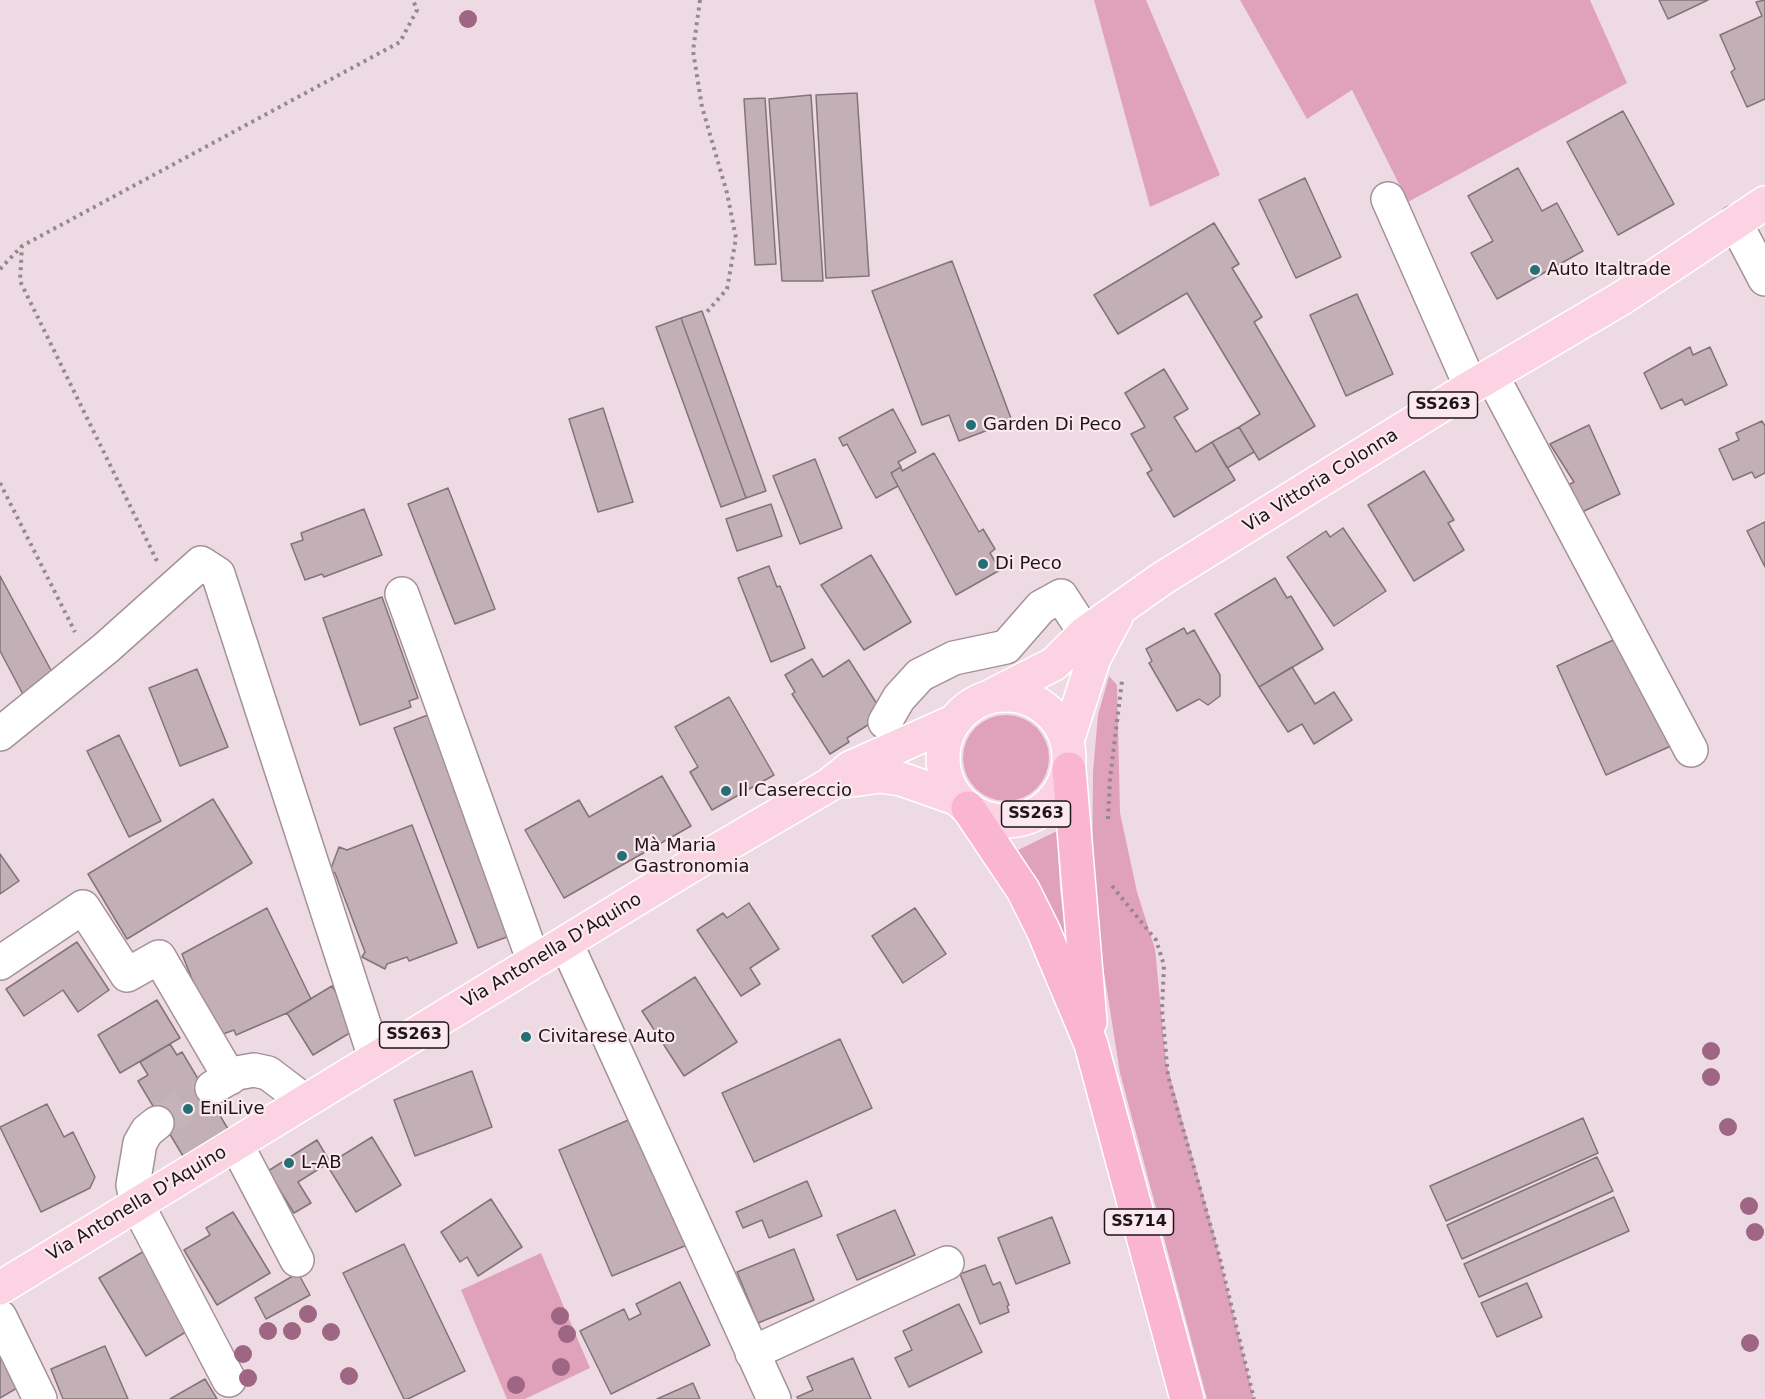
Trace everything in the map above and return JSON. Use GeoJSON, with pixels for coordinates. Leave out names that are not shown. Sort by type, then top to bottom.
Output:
{"type":"FeatureCollection","features":[{"type":"Feature","properties":{"kind":"highway","name":"SS714"},"geometry":{"type":"LineString","coordinates":[[1068,755],[1091,1044]]}},
{"type":"Feature","properties":{"kind":"highway","name":"SS714"},"geometry":{"type":"LineString","coordinates":[[963,803],[1023,890],[1043,930],[1091,1044],[1187,1399]]}},
{"type":"Feature","properties":{"kind":"main road","name":"Via Vittoria Colonna"},"geometry":{"type":"LineString","coordinates":[[989,697],[1054,664],[1085,633],[1163,578],[1622,298],[1765,204]]}},
{"type":"Feature","properties":{"kind":"main road","name":"Via Vittoria Colonna"},"geometry":{"type":"LineString","coordinates":[[1068,755],[1094,658],[1122,608]]}},
{"type":"Feature","properties":{"kind":"main road","name":"SS263"},"geometry":{"type":"LineString","coordinates":[[1009,694],[1028,698],[1046,708],[1059,723],[1068,755],[1063,786],[1052,801],[1038,813],[1020,819],[1002,821],[984,817],[963,803],[944,771],[943,753],[947,736],[964,710],[989,697],[1009,694]]}},
{"type":"Feature","properties":{"kind":"main road","name":"Via Antonella D'Aquino"},"geometry":{"type":"LineString","coordinates":[[0,1288],[375,1058],[829,785],[850,768],[955,721]]}},
{"type":"Feature","properties":{"kind":"main road","name":"Via Antonella D'Aquino"},"geometry":{"type":"LineString","coordinates":[[829,785],[880,776],[901,779],[963,803]]}},
{"type":"Feature","properties":{"kind":"street"},"geometry":{"type":"LineString","coordinates":[[1388,199],[1482,382],[1691,750]]}},
{"type":"Feature","properties":{"kind":"street"},"geometry":{"type":"LineString","coordinates":[[1736,222],[1765,279]]}},
{"type":"Feature","properties":{"kind":"street"},"geometry":{"type":"LineString","coordinates":[[0,734],[106,648],[201,563],[218,574],[375,1058]]}},
{"type":"Feature","properties":{"kind":"street"},"geometry":{"type":"LineString","coordinates":[[402,594],[534,962]]}},
{"type":"Feature","properties":{"kind":"street"},"geometry":{"type":"LineString","coordinates":[[885,722],[899,698],[920,675],[954,658],[1006,647],[1041,607],[1061,596],[1085,633]]}},
{"type":"Feature","properties":{"kind":"street"},"geometry":{"type":"LineString","coordinates":[[0,963],[83,907],[127,975],[159,957],[221,1083],[237,1073],[254,1070],[268,1073],[293,1092],[301,1103]]}},
{"type":"Feature","properties":{"kind":"street"},"geometry":{"type":"LineString","coordinates":[[566,943],[774,1399]]}},
{"type":"Feature","properties":{"kind":"street"},"geometry":{"type":"LineString","coordinates":[[157,1123],[147,1131],[140,1143],[133,1185],[136,1204],[229,1380]]}},
{"type":"Feature","properties":{"kind":"street"},"geometry":{"type":"LineString","coordinates":[[236,1144],[297,1260]]}},
{"type":"Feature","properties":{"kind":"street"},"geometry":{"type":"LineString","coordinates":[[752,1353],[947,1263]]}},
{"type":"Feature","properties":{"kind":"street"},"geometry":{"type":"LineString","coordinates":[[0,1317],[40,1399]]}},
{"type":"Feature","properties":{"kind":"path"},"geometry":{"type":"LineString","coordinates":[[0,269],[22,246],[400,42],[417,10],[413,0]]}},
{"type":"Feature","properties":{"kind":"path"},"geometry":{"type":"LineString","coordinates":[[700,0],[693,51],[702,107],[728,193],[736,238],[727,289],[706,313]]}},
{"type":"Feature","properties":{"kind":"path"},"geometry":{"type":"LineString","coordinates":[[22,246],[20,281],[160,567],[180,581]]}},
{"type":"Feature","properties":{"kind":"path"},"geometry":{"type":"LineString","coordinates":[[0,483],[78,638],[106,648]]}},
{"type":"Feature","properties":{"kind":"path"},"geometry":{"type":"LineString","coordinates":[[1108,826],[1110,779],[1124,672]]}},
{"type":"Feature","properties":{"kind":"path"},"geometry":{"type":"LineString","coordinates":[[1109,880],[1156,940],[1164,964],[1162,1010],[1168,1076],[1220,1259],[1254,1399]]}},
{"type":"Feature","properties":{"kind":"shaded area"},"geometry":{"type":"Polygon","coordinates":[[[1094,0],[1146,0],[1220,175],[1150,207],[1094,0]]]}},
{"type":"Feature","properties":{"kind":"shaded area"},"geometry":{"type":"Polygon","coordinates":[[[1240,0],[1590,0],[1627,83],[1408,202],[1352,90],[1307,119],[1240,0]]]}},
{"type":"Feature","properties":{"kind":"shaded area"},"geometry":{"type":"Polygon","coordinates":[[[1109,676],[1117,685],[1120,813],[1137,892],[1155,949],[1166,1062],[1214,1234],[1254,1399],[1207,1399],[1120,1073],[1092,897],[1093,772],[1098,715],[1109,676]]]}},
{"type":"Feature","properties":{"kind":"shaded area"},"geometry":{"type":"Polygon","coordinates":[[[1006,715],[1030,722],[1042,734],[1049,758],[1042,782],[1030,794],[1006,801],[982,794],[970,782],[963,758],[970,734],[982,722],[1006,715]]]}},
{"type":"Feature","properties":{"kind":"shaded area"},"geometry":{"type":"Polygon","coordinates":[[[1057,831],[1060,889],[1066,937],[1018,850],[1057,831]]]}},
{"type":"Feature","properties":{"kind":"shaded area"},"geometry":{"type":"Polygon","coordinates":[[[541,1253],[590,1368],[525,1399],[507,1399],[461,1290],[541,1253]]]}},
{"type":"Feature","properties":{"kind":"building"},"geometry":{"type":"Polygon","coordinates":[[[1659,0],[1708,0],[1668,19],[1659,0]]]}},
{"type":"Feature","properties":{"kind":"building"},"geometry":{"type":"Polygon","coordinates":[[[1765,0],[1765,99],[1747,107],[1731,72],[1735,69],[1720,35],[1762,16],[1756,2],[1765,0]]]}},
{"type":"Feature","properties":{"kind":"building"},"geometry":{"type":"Polygon","coordinates":[[[857,93],[869,276],[826,278],[816,95],[857,93]]]}},
{"type":"Feature","properties":{"kind":"building"},"geometry":{"type":"Polygon","coordinates":[[[811,95],[823,281],[782,281],[769,99],[811,95]]]}},
{"type":"Feature","properties":{"kind":"building"},"geometry":{"type":"Polygon","coordinates":[[[765,98],[776,264],[755,265],[744,99],[765,98]]]}},
{"type":"Feature","properties":{"kind":"building"},"geometry":{"type":"Polygon","coordinates":[[[1623,111],[1674,204],[1618,235],[1567,142],[1623,111]]]}},
{"type":"Feature","properties":{"kind":"building"},"geometry":{"type":"Polygon","coordinates":[[[1518,168],[1542,211],[1557,203],[1583,251],[1497,299],[1471,253],[1493,241],[1468,196],[1518,168]]]}},
{"type":"Feature","properties":{"kind":"building"},"geometry":{"type":"Polygon","coordinates":[[[1305,178],[1341,257],[1296,278],[1259,200],[1305,178]]]}},
{"type":"Feature","properties":{"kind":"building"},"geometry":{"type":"Polygon","coordinates":[[[1214,223],[1239,264],[1232,268],[1262,317],[1254,322],[1315,426],[1259,460],[1239,427],[1260,414],[1187,293],[1118,334],[1094,295],[1214,223]]]}},
{"type":"Feature","properties":{"kind":"building"},"geometry":{"type":"Polygon","coordinates":[[[952,261],[1012,421],[959,441],[949,415],[922,425],[872,291],[952,261]]]}},
{"type":"Feature","properties":{"kind":"building"},"geometry":{"type":"Polygon","coordinates":[[[1357,294],[1393,374],[1346,396],[1310,315],[1357,294]]]}},
{"type":"Feature","properties":{"kind":"building"},"geometry":{"type":"Polygon","coordinates":[[[702,311],[766,491],[746,498],[681,318],[702,311]]]}},
{"type":"Feature","properties":{"kind":"building"},"geometry":{"type":"Polygon","coordinates":[[[681,318],[746,498],[721,507],[656,327],[681,318]]]}},
{"type":"Feature","properties":{"kind":"building"},"geometry":{"type":"Polygon","coordinates":[[[1690,347],[1693,355],[1710,347],[1727,385],[1685,405],[1682,399],[1661,409],[1644,373],[1690,347]]]}},
{"type":"Feature","properties":{"kind":"building"},"geometry":{"type":"Polygon","coordinates":[[[1164,369],[1188,409],[1174,417],[1196,452],[1212,442],[1235,480],[1174,517],[1147,473],[1152,470],[1131,434],[1145,427],[1125,393],[1164,369]]]}},
{"type":"Feature","properties":{"kind":"building"},"geometry":{"type":"Polygon","coordinates":[[[603,408],[633,502],[598,512],[569,419],[603,408]]]}},
{"type":"Feature","properties":{"kind":"building"},"geometry":{"type":"Polygon","coordinates":[[[893,409],[916,452],[898,462],[901,467],[891,473],[898,486],[876,498],[847,444],[843,446],[839,438],[893,409]]]}},
{"type":"Feature","properties":{"kind":"building"},"geometry":{"type":"Polygon","coordinates":[[[1762,421],[1765,426],[1765,473],[1755,478],[1752,472],[1733,480],[1719,449],[1739,440],[1736,433],[1762,421]]]}},
{"type":"Feature","properties":{"kind":"building"},"geometry":{"type":"Polygon","coordinates":[[[1589,425],[1620,494],[1580,513],[1566,486],[1574,482],[1550,444],[1589,425]]]}},
{"type":"Feature","properties":{"kind":"building"},"geometry":{"type":"Polygon","coordinates":[[[1239,427],[1254,452],[1227,468],[1212,442],[1239,427]]]}},
{"type":"Feature","properties":{"kind":"building"},"geometry":{"type":"Polygon","coordinates":[[[934,453],[979,532],[983,529],[995,549],[990,553],[1000,570],[956,595],[891,473],[901,467],[902,471],[934,453]]]}},
{"type":"Feature","properties":{"kind":"building"},"geometry":{"type":"Polygon","coordinates":[[[815,459],[842,528],[800,544],[773,476],[815,459]]]}},
{"type":"Feature","properties":{"kind":"building"},"geometry":{"type":"Polygon","coordinates":[[[1424,471],[1454,520],[1448,523],[1464,550],[1414,581],[1368,505],[1424,471]]]}},
{"type":"Feature","properties":{"kind":"building"},"geometry":{"type":"Polygon","coordinates":[[[448,488],[495,609],[455,624],[408,504],[448,488]]]}},
{"type":"Feature","properties":{"kind":"building"},"geometry":{"type":"Polygon","coordinates":[[[771,504],[782,536],[737,551],[726,519],[771,504]]]}},
{"type":"Feature","properties":{"kind":"building"},"geometry":{"type":"Polygon","coordinates":[[[364,509],[382,555],[324,577],[322,574],[305,580],[291,544],[303,540],[301,533],[364,509]]]}},
{"type":"Feature","properties":{"kind":"building"},"geometry":{"type":"Polygon","coordinates":[[[1765,522],[1765,567],[1747,531],[1765,522]]]}},
{"type":"Feature","properties":{"kind":"building"},"geometry":{"type":"Polygon","coordinates":[[[1343,528],[1386,591],[1334,626],[1287,557],[1326,531],[1330,537],[1343,528]]]}},
{"type":"Feature","properties":{"kind":"building"},"geometry":{"type":"Polygon","coordinates":[[[871,555],[911,622],[864,650],[821,585],[871,555]]]}},
{"type":"Feature","properties":{"kind":"building"},"geometry":{"type":"Polygon","coordinates":[[[769,566],[777,587],[780,586],[805,648],[771,662],[738,578],[769,566]]]}},
{"type":"Feature","properties":{"kind":"building"},"geometry":{"type":"Polygon","coordinates":[[[0,576],[59,685],[27,702],[0,651],[0,576]]]}},
{"type":"Feature","properties":{"kind":"building"},"geometry":{"type":"Polygon","coordinates":[[[1275,578],[1287,598],[1291,596],[1323,649],[1259,687],[1215,614],[1275,578]]]}},
{"type":"Feature","properties":{"kind":"building"},"geometry":{"type":"Polygon","coordinates":[[[382,597],[418,698],[409,701],[411,707],[360,725],[323,618],[382,597]]]}},
{"type":"Feature","properties":{"kind":"building"},"geometry":{"type":"Polygon","coordinates":[[[1184,628],[1187,634],[1194,630],[1220,675],[1220,696],[1208,705],[1199,699],[1177,711],[1149,663],[1152,661],[1146,649],[1184,628]]]}},
{"type":"Feature","properties":{"kind":"building"},"geometry":{"type":"Polygon","coordinates":[[[1622,636],[1671,746],[1606,775],[1557,666],[1622,636]]]}},
{"type":"Feature","properties":{"kind":"building"},"geometry":{"type":"Polygon","coordinates":[[[812,659],[823,677],[849,660],[884,715],[847,738],[849,742],[830,754],[792,694],[795,692],[785,675],[812,659]]]}},
{"type":"Feature","properties":{"kind":"building"},"geometry":{"type":"Polygon","coordinates":[[[1292,667],[1315,704],[1334,692],[1352,720],[1314,744],[1302,724],[1288,732],[1259,687],[1292,667]]]}},
{"type":"Feature","properties":{"kind":"building"},"geometry":{"type":"Polygon","coordinates":[[[197,669],[228,747],[180,766],[149,688],[197,669]]]}},
{"type":"Feature","properties":{"kind":"building"},"geometry":{"type":"Polygon","coordinates":[[[729,697],[774,775],[712,810],[690,772],[698,767],[675,727],[729,697]]]}},
{"type":"Feature","properties":{"kind":"building"},"geometry":{"type":"Polygon","coordinates":[[[433,713],[517,933],[478,948],[394,728],[433,713]]]}},
{"type":"Feature","properties":{"kind":"building"},"geometry":{"type":"Polygon","coordinates":[[[119,735],[161,821],[129,837],[87,751],[119,735]]]}},
{"type":"Feature","properties":{"kind":"building"},"geometry":{"type":"Polygon","coordinates":[[[662,776],[691,826],[564,898],[525,830],[579,800],[589,817],[662,776]]]}},
{"type":"Feature","properties":{"kind":"building"},"geometry":{"type":"Polygon","coordinates":[[[213,799],[252,863],[127,939],[88,874],[213,799]]]}},
{"type":"Feature","properties":{"kind":"building"},"geometry":{"type":"Polygon","coordinates":[[[412,825],[457,943],[409,961],[407,957],[387,964],[385,969],[362,957],[365,952],[335,873],[330,871],[339,847],[347,850],[412,825]]]}},
{"type":"Feature","properties":{"kind":"building"},"geometry":{"type":"Polygon","coordinates":[[[0,854],[19,881],[0,894],[0,854]]]}},
{"type":"Feature","properties":{"kind":"building"},"geometry":{"type":"Polygon","coordinates":[[[749,903],[779,949],[750,968],[760,984],[741,996],[697,930],[723,913],[727,918],[749,903]]]}},
{"type":"Feature","properties":{"kind":"building"},"geometry":{"type":"Polygon","coordinates":[[[267,908],[311,999],[287,1013],[236,1035],[234,1030],[215,1037],[182,954],[267,908]]]}},
{"type":"Feature","properties":{"kind":"building"},"geometry":{"type":"Polygon","coordinates":[[[915,908],[946,954],[903,983],[872,936],[915,908]]]}},
{"type":"Feature","properties":{"kind":"building"},"geometry":{"type":"Polygon","coordinates":[[[77,942],[109,990],[78,1012],[63,990],[24,1016],[6,989],[77,942]]]}},
{"type":"Feature","properties":{"kind":"building"},"geometry":{"type":"Polygon","coordinates":[[[695,977],[737,1042],[684,1076],[642,1011],[695,977]]]}},
{"type":"Feature","properties":{"kind":"building"},"geometry":{"type":"Polygon","coordinates":[[[332,986],[358,1028],[313,1055],[287,1013],[332,986]]]}},
{"type":"Feature","properties":{"kind":"building"},"geometry":{"type":"Polygon","coordinates":[[[157,1000],[180,1038],[120,1073],[98,1035],[157,1000]]]}},
{"type":"Feature","properties":{"kind":"building"},"geometry":{"type":"Polygon","coordinates":[[[840,1039],[872,1108],[754,1162],[722,1093],[840,1039]]]}},
{"type":"Feature","properties":{"kind":"building"},"geometry":{"type":"Polygon","coordinates":[[[170,1044],[177,1055],[182,1052],[228,1129],[183,1156],[138,1081],[148,1075],[140,1062],[170,1044]]]}},
{"type":"Feature","properties":{"kind":"building"},"geometry":{"type":"Polygon","coordinates":[[[472,1071],[492,1127],[415,1156],[394,1100],[472,1071]]]}},
{"type":"Feature","properties":{"kind":"building"},"geometry":{"type":"Polygon","coordinates":[[[47,1104],[64,1137],[73,1132],[95,1177],[90,1188],[41,1212],[0,1127],[47,1104]]]}},
{"type":"Feature","properties":{"kind":"building"},"geometry":{"type":"Polygon","coordinates":[[[633,1118],[687,1245],[612,1276],[559,1150],[633,1118]]]}},
{"type":"Feature","properties":{"kind":"building"},"geometry":{"type":"Polygon","coordinates":[[[1583,1118],[1598,1153],[1446,1221],[1430,1186],[1583,1118]]]}},
{"type":"Feature","properties":{"kind":"building"},"geometry":{"type":"Polygon","coordinates":[[[372,1137],[401,1185],[356,1212],[327,1165],[372,1137]]]}},
{"type":"Feature","properties":{"kind":"building"},"geometry":{"type":"Polygon","coordinates":[[[317,1140],[330,1162],[298,1182],[311,1203],[294,1213],[268,1171],[317,1140]]]}},
{"type":"Feature","properties":{"kind":"building"},"geometry":{"type":"Polygon","coordinates":[[[1597,1157],[1613,1191],[1462,1259],[1447,1225],[1597,1157]]]}},
{"type":"Feature","properties":{"kind":"building"},"geometry":{"type":"Polygon","coordinates":[[[807,1181],[822,1216],[769,1238],[762,1220],[743,1228],[736,1212],[807,1181]]]}},
{"type":"Feature","properties":{"kind":"building"},"geometry":{"type":"Polygon","coordinates":[[[1614,1197],[1629,1231],[1479,1297],[1464,1264],[1614,1197]]]}},
{"type":"Feature","properties":{"kind":"building"},"geometry":{"type":"Polygon","coordinates":[[[491,1199],[522,1247],[478,1276],[467,1257],[460,1262],[441,1232],[491,1199]]]}},
{"type":"Feature","properties":{"kind":"building"},"geometry":{"type":"Polygon","coordinates":[[[895,1210],[915,1255],[857,1280],[837,1235],[895,1210]]]}},
{"type":"Feature","properties":{"kind":"building"},"geometry":{"type":"Polygon","coordinates":[[[233,1212],[270,1273],[217,1305],[184,1250],[210,1235],[206,1228],[233,1212]]]}},
{"type":"Feature","properties":{"kind":"building"},"geometry":{"type":"Polygon","coordinates":[[[1052,1217],[1070,1263],[1016,1284],[998,1238],[1052,1217]]]}},
{"type":"Feature","properties":{"kind":"building"},"geometry":{"type":"Polygon","coordinates":[[[404,1244],[465,1371],[408,1399],[404,1399],[343,1273],[404,1244]]]}},
{"type":"Feature","properties":{"kind":"building"},"geometry":{"type":"Polygon","coordinates":[[[151,1247],[194,1327],[146,1356],[99,1278],[151,1247]]]}},
{"type":"Feature","properties":{"kind":"building"},"geometry":{"type":"Polygon","coordinates":[[[794,1249],[814,1300],[758,1323],[737,1272],[794,1249]]]}},
{"type":"Feature","properties":{"kind":"building"},"geometry":{"type":"Polygon","coordinates":[[[985,1265],[993,1285],[1000,1282],[1009,1305],[1007,1306],[1009,1312],[980,1324],[960,1274],[985,1265]]]}},
{"type":"Feature","properties":{"kind":"building"},"geometry":{"type":"Polygon","coordinates":[[[298,1273],[310,1295],[266,1319],[255,1298],[298,1273]]]}},
{"type":"Feature","properties":{"kind":"building"},"geometry":{"type":"Polygon","coordinates":[[[680,1282],[710,1345],[611,1394],[580,1331],[624,1309],[629,1320],[641,1314],[636,1304],[680,1282]]]}},
{"type":"Feature","properties":{"kind":"building"},"geometry":{"type":"Polygon","coordinates":[[[1527,1283],[1542,1317],[1497,1337],[1481,1303],[1527,1283]]]}},
{"type":"Feature","properties":{"kind":"building"},"geometry":{"type":"Polygon","coordinates":[[[959,1304],[982,1352],[909,1387],[895,1358],[912,1350],[903,1331],[959,1304]]]}},
{"type":"Feature","properties":{"kind":"building"},"geometry":{"type":"Polygon","coordinates":[[[105,1346],[128,1399],[63,1399],[51,1369],[105,1346]]]}},
{"type":"Feature","properties":{"kind":"building"},"geometry":{"type":"Polygon","coordinates":[[[0,1348],[22,1385],[0,1398],[0,1348]]]}},
{"type":"Feature","properties":{"kind":"building"},"geometry":{"type":"Polygon","coordinates":[[[853,1358],[871,1399],[798,1399],[797,1397],[813,1390],[807,1377],[853,1358]]]}},
{"type":"Feature","properties":{"kind":"building"},"geometry":{"type":"Polygon","coordinates":[[[205,1379],[217,1399],[170,1399],[205,1379]]]}},
{"type":"Feature","properties":{"kind":"building"},"geometry":{"type":"Polygon","coordinates":[[[693,1383],[700,1399],[657,1399],[693,1383]]]}},
{"type":"Feature","properties":{"kind":"tunnel"},"geometry":{"type":"LineString","coordinates":[[157,1123],[212,1088]]}},
{"type":"Feature","properties":{"kind":"place","name":"Auto Italtrade"},"geometry":{"type":"Point","coordinates":[1535,270]}},
{"type":"Feature","properties":{"kind":"place","name":"Garden Di Peco"},"geometry":{"type":"Point","coordinates":[971,425]}},
{"type":"Feature","properties":{"kind":"place","name":"Di Peco"},"geometry":{"type":"Point","coordinates":[983,564]}},
{"type":"Feature","properties":{"kind":"place","name":"Il Casereccio"},"geometry":{"type":"Point","coordinates":[726,791]}},
{"type":"Feature","properties":{"kind":"place","name":"Mà Maria Gastronomia"},"geometry":{"type":"Point","coordinates":[622,856]}},
{"type":"Feature","properties":{"kind":"place","name":"Civitarese Auto"},"geometry":{"type":"Point","coordinates":[526,1037]}},
{"type":"Feature","properties":{"kind":"place","name":"EniLive"},"geometry":{"type":"Point","coordinates":[188,1109]}},
{"type":"Feature","properties":{"kind":"place","name":"L-AB"},"geometry":{"type":"Point","coordinates":[289,1163]}}]}
